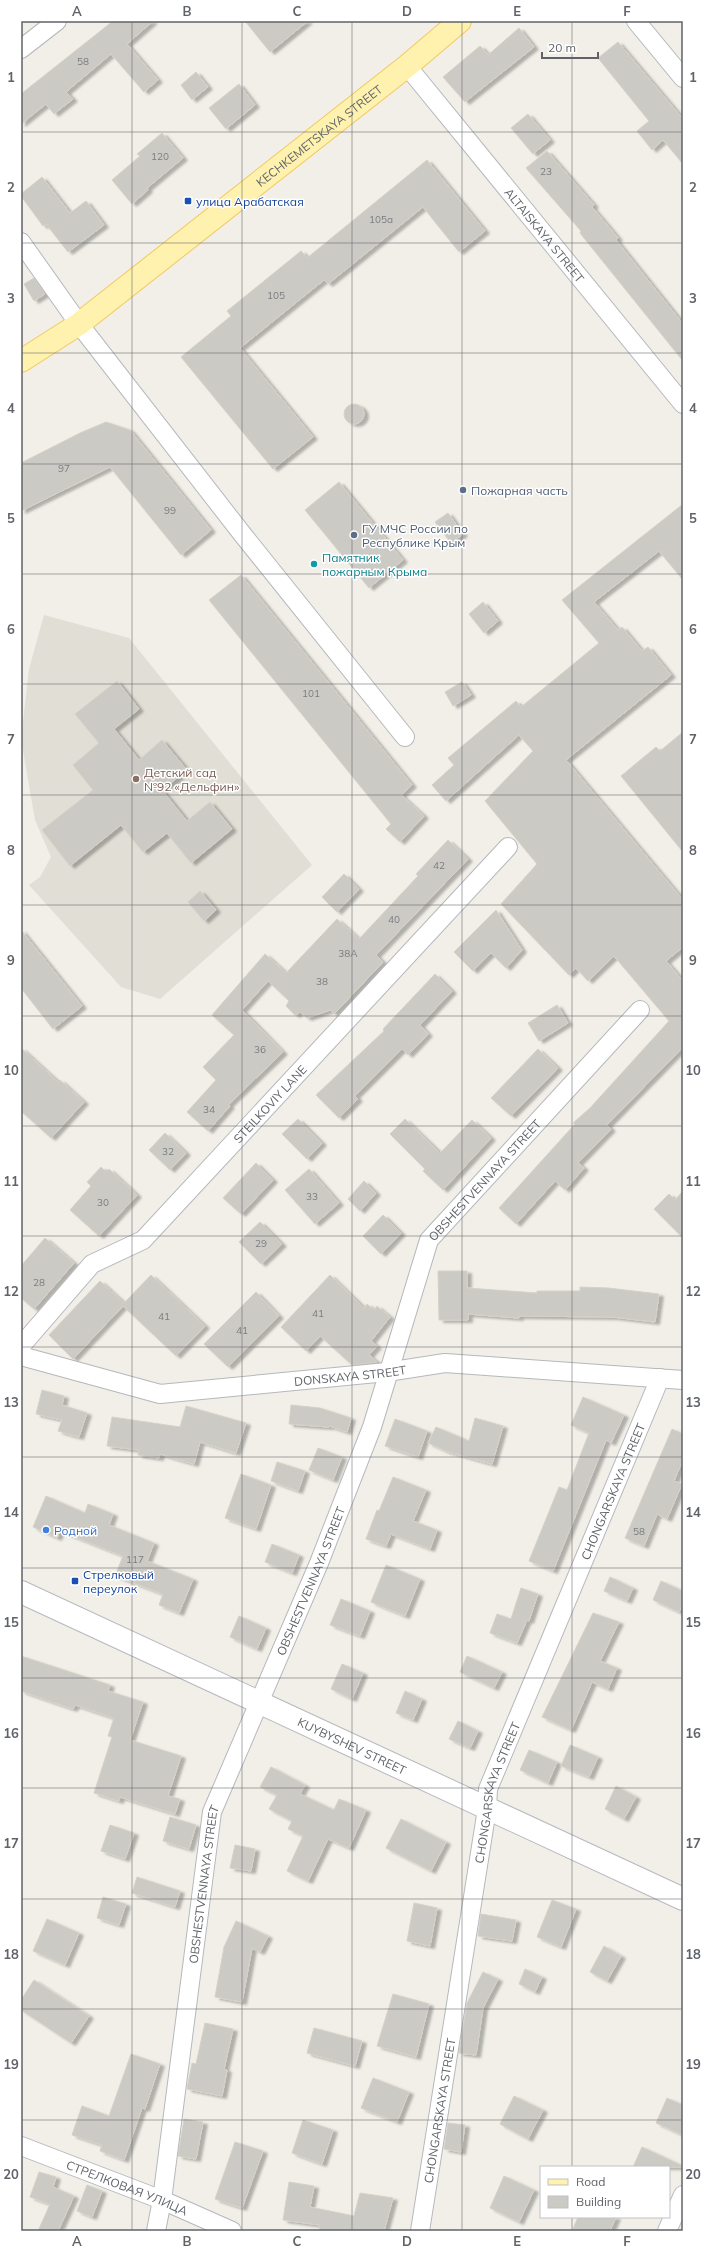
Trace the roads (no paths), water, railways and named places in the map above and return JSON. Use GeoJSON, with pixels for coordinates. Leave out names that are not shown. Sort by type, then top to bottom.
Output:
{"type":"FeatureCollection","features":[{"type":"Feature","properties":{"kind":"main road","name":"KECHKEMETSKAYA STREET"},"geometry":{"type":"LineString","coordinates":[[21,361],[79,324],[407,66],[460,21]]}},
{"type":"Feature","properties":{"kind":"main road","name":"KUYBYSHEV STREET"},"geometry":{"type":"LineString","coordinates":[[21,1592],[258,1700],[487,1809],[683,1899]]}},
{"type":"Feature","properties":{"kind":"street"},"geometry":{"type":"LineString","coordinates":[[21,49],[57,21]]}},
{"type":"Feature","properties":{"kind":"street"},"geometry":{"type":"LineString","coordinates":[[636,21],[683,78]]}},
{"type":"Feature","properties":{"kind":"street","name":"ALTAISKAYA STREET"},"geometry":{"type":"LineString","coordinates":[[407,66],[683,404]]}},
{"type":"Feature","properties":{"kind":"street"},"geometry":{"type":"LineString","coordinates":[[21,242],[79,324],[243,535],[405,737]]}},
{"type":"Feature","properties":{"kind":"street","name":"STEILKOVIY LANE"},"geometry":{"type":"LineString","coordinates":[[21,1346],[92,1264],[143,1240],[508,846]]}},
{"type":"Feature","properties":{"kind":"street","name":"OBSHESTVENNAYA STREET"},"geometry":{"type":"LineString","coordinates":[[156,2231],[162,2200],[212,1812],[258,1700],[267,1686],[322,1556],[372,1427],[387,1372],[429,1240],[640,1010]]}},
{"type":"Feature","properties":{"kind":"street","name":"DONSKAYA STREET"},"geometry":{"type":"LineString","coordinates":[[21,1356],[160,1394],[387,1372],[445,1362],[683,1380]]}},
{"type":"Feature","properties":{"kind":"street","name":"CHONGARSKAYA STREET"},"geometry":{"type":"LineString","coordinates":[[420,2231],[487,1809],[488,1789],[660,1378]]}},
{"type":"Feature","properties":{"kind":"street","name":"СТРЕЛКОВАЯ УЛИЦА"},"geometry":{"type":"LineString","coordinates":[[21,2146],[162,2200],[232,2231]]}},
{"type":"Feature","properties":{"kind":"street"},"geometry":{"type":"LineString","coordinates":[[667,2231],[683,2195]]}},
{"type":"Feature","properties":{"kind":"place","name":"улица Арабатская"},"geometry":{"type":"Point","coordinates":[188,201]}},
{"type":"Feature","properties":{"kind":"place","name":"Пожарная часть"},"geometry":{"type":"Point","coordinates":[463,490]}},
{"type":"Feature","properties":{"kind":"place","name":"ГУ МЧС России по Республике Крым"},"geometry":{"type":"Point","coordinates":[354,535]}},
{"type":"Feature","properties":{"kind":"place","name":"Памятник пожарным Крыма"},"geometry":{"type":"Point","coordinates":[314,564]}},
{"type":"Feature","properties":{"kind":"place","name":"Детский сад №92 «Дельфин»"},"geometry":{"type":"Point","coordinates":[136,779]}},
{"type":"Feature","properties":{"kind":"place","name":"Родной"},"geometry":{"type":"Point","coordinates":[46,1530]}},
{"type":"Feature","properties":{"kind":"place","name":"Стрелковый переулок"},"geometry":{"type":"Point","coordinates":[75,1581]}}]}
